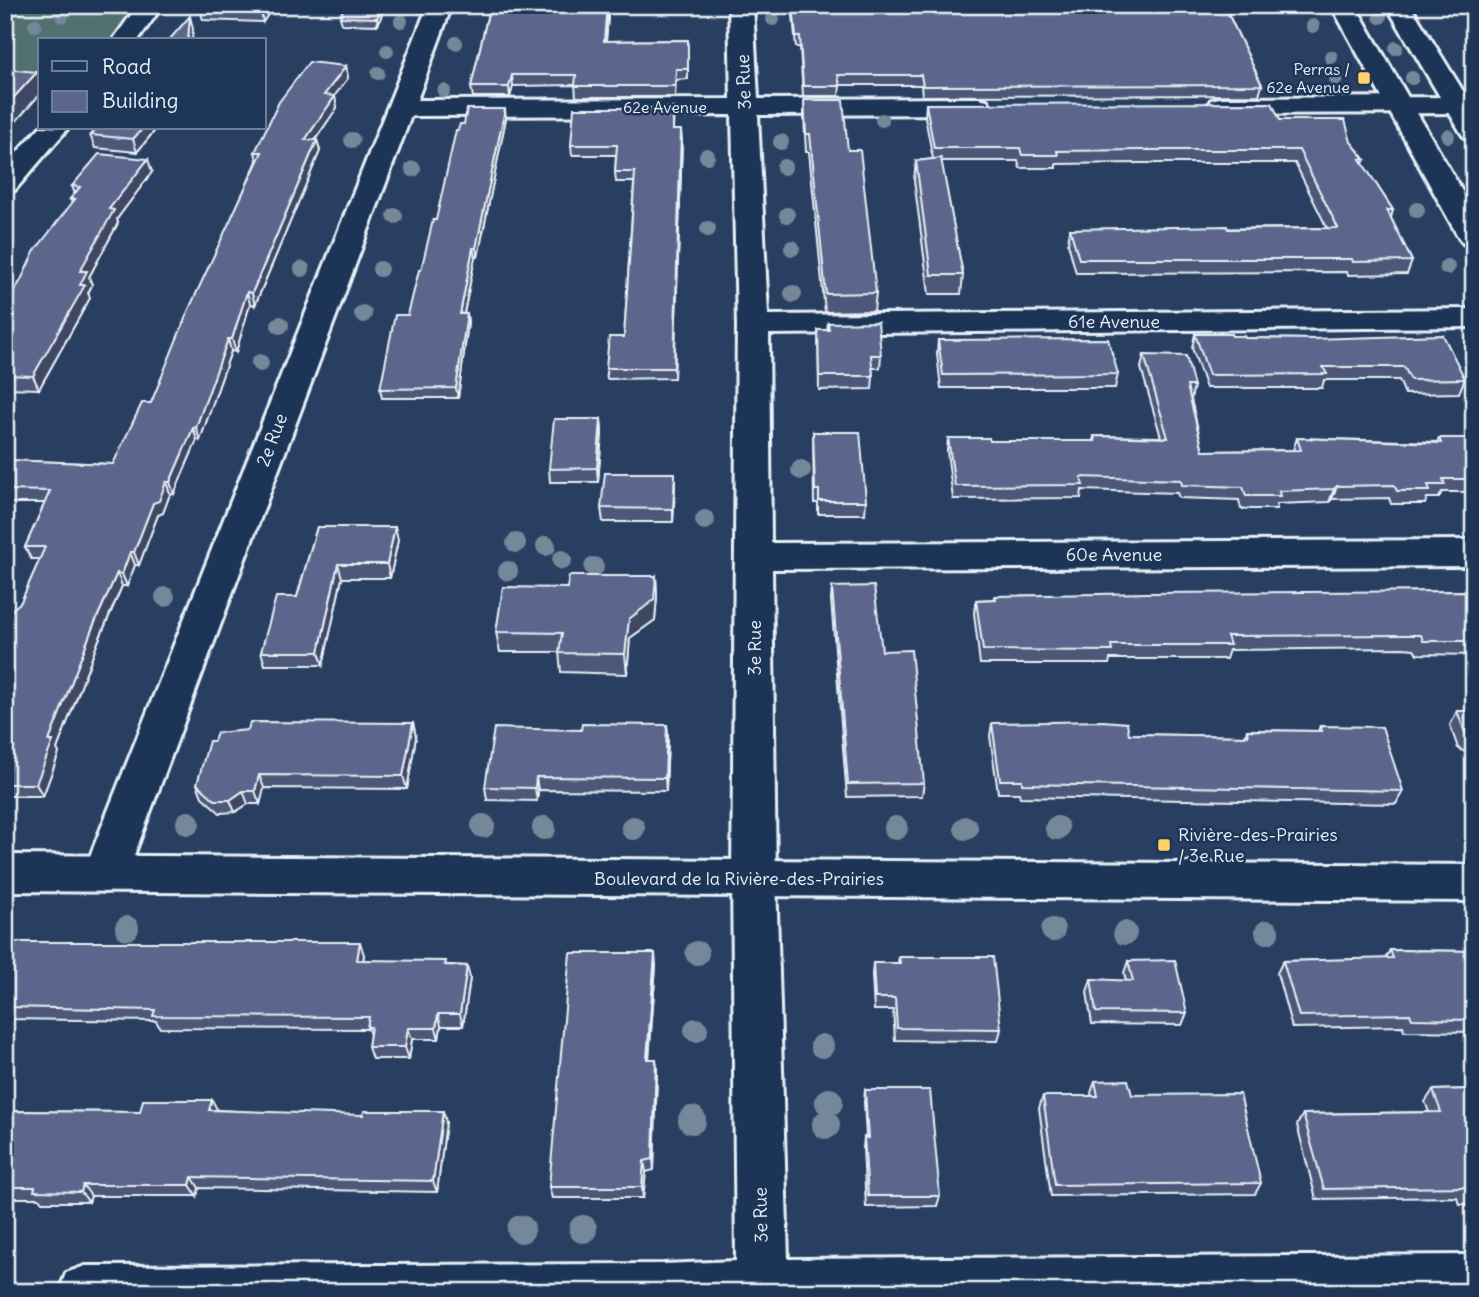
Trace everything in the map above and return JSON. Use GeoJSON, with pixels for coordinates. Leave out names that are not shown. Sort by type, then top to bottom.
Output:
{"type":"FeatureCollection","features":[{"type":"Feature","properties":{"kind":"street"},"geometry":{"type":"LineString","coordinates":[[126,38],[151,5]]}},
{"type":"Feature","properties":{"kind":"street","name":"2e Rue"},"geometry":{"type":"LineString","coordinates":[[105,874],[440,5]]}},
{"type":"Feature","properties":{"kind":"street","name":"3e Rue"},"geometry":{"type":"LineString","coordinates":[[741,5],[753,325],[754,879],[762,1290]]}},
{"type":"Feature","properties":{"kind":"street"},"geometry":{"type":"LineString","coordinates":[[1343,5],[1474,238]]}},
{"type":"Feature","properties":{"kind":"street"},"geometry":{"type":"LineString","coordinates":[[1398,5],[1466,105],[1474,131]]}},
{"type":"Feature","properties":{"kind":"street"},"geometry":{"type":"LineString","coordinates":[[1194,106],[1466,105]]}},
{"type":"Feature","properties":{"kind":"street","name":"62e Avenue"},"geometry":{"type":"LineString","coordinates":[[402,108],[1002,106]]}},
{"type":"Feature","properties":{"kind":"street"},"geometry":{"type":"LineString","coordinates":[[5,184],[52,130]]}},
{"type":"Feature","properties":{"kind":"street","name":"61e Avenue"},"geometry":{"type":"LineString","coordinates":[[753,325],[1474,318]]}},
{"type":"Feature","properties":{"kind":"street","name":"60e Avenue"},"geometry":{"type":"LineString","coordinates":[[755,556],[1474,553]]}},
{"type":"Feature","properties":{"kind":"street","name":"Boulevard de la Rivière-des-Prairies"},"geometry":{"type":"LineString","coordinates":[[5,873],[1474,883]]}},
{"type":"Feature","properties":{"kind":"street"},"geometry":{"type":"LineString","coordinates":[[85,1292],[762,1290],[852,1283],[1474,1280]]}},
{"type":"Feature","properties":{"kind":"green space"},"geometry":{"type":"Polygon","coordinates":[[[5,5],[151,5],[126,38],[38,38],[38,79],[5,74],[5,5]]]}},
{"type":"Feature","properties":{"kind":"building"},"geometry":{"type":"Polygon","coordinates":[[[203,5],[264,5],[261,11],[200,9],[203,5]]]}},
{"type":"Feature","properties":{"kind":"building"},"geometry":{"type":"Polygon","coordinates":[[[345,5],[382,5],[377,18],[340,17],[345,5]]]}},
{"type":"Feature","properties":{"kind":"building"},"geometry":{"type":"Polygon","coordinates":[[[490,5],[607,5],[604,41],[688,40],[688,69],[676,69],[675,86],[575,86],[576,75],[512,75],[509,87],[471,87],[490,5]]]}},
{"type":"Feature","properties":{"kind":"building"},"geometry":{"type":"Polygon","coordinates":[[[793,5],[1224,5],[1262,85],[923,86],[921,75],[838,75],[840,86],[803,86],[800,37],[796,37],[793,5]]]}},
{"type":"Feature","properties":{"kind":"building"},"geometry":{"type":"Polygon","coordinates":[[[190,16],[188,38],[171,38],[190,16]]]}},
{"type":"Feature","properties":{"kind":"building"},"geometry":{"type":"Polygon","coordinates":[[[309,62],[346,66],[324,95],[335,96],[305,140],[317,140],[252,293],[247,292],[232,339],[228,339],[196,427],[193,428],[170,482],[166,482],[159,501],[153,503],[134,552],[130,552],[122,574],[117,573],[92,629],[49,741],[53,741],[36,784],[5,784],[5,634],[10,623],[5,616],[21,602],[45,547],[25,547],[50,491],[5,490],[5,460],[113,464],[142,403],[151,403],[189,309],[262,152],[255,152],[279,102],[309,62]]]}},
{"type":"Feature","properties":{"kind":"building"},"geometry":{"type":"Polygon","coordinates":[[[5,69],[37,72],[5,107],[5,69]]]}},
{"type":"Feature","properties":{"kind":"building"},"geometry":{"type":"Polygon","coordinates":[[[804,100],[843,100],[848,150],[860,150],[876,293],[826,294],[810,134],[806,134],[804,100]]]}},
{"type":"Feature","properties":{"kind":"building"},"geometry":{"type":"Polygon","coordinates":[[[1272,103],[1280,120],[1345,120],[1351,142],[1365,159],[1360,159],[1393,210],[1387,210],[1412,261],[1079,259],[1070,229],[1227,226],[1228,229],[1338,228],[1299,150],[1057,151],[1058,155],[1022,155],[1020,148],[934,148],[926,104],[1272,103]]]}},
{"type":"Feature","properties":{"kind":"building"},"geometry":{"type":"Polygon","coordinates":[[[574,108],[674,108],[672,130],[681,130],[674,368],[606,368],[609,337],[624,337],[635,172],[615,172],[617,145],[571,145],[574,108]]]}},
{"type":"Feature","properties":{"kind":"building"},"geometry":{"type":"Polygon","coordinates":[[[467,109],[505,109],[460,314],[467,314],[456,388],[380,389],[395,315],[408,315],[433,220],[436,220],[456,130],[460,124],[464,124],[467,109]]]}},
{"type":"Feature","properties":{"kind":"building"},"geometry":{"type":"Polygon","coordinates":[[[95,130],[141,130],[133,139],[90,135],[95,130]]]}},
{"type":"Feature","properties":{"kind":"building"},"geometry":{"type":"Polygon","coordinates":[[[99,154],[148,159],[109,209],[114,210],[80,271],[87,271],[80,285],[85,285],[33,376],[5,375],[5,306],[34,252],[75,199],[70,199],[80,187],[72,186],[99,154]]]}},
{"type":"Feature","properties":{"kind":"building"},"geometry":{"type":"Polygon","coordinates":[[[941,158],[963,275],[931,275],[916,161],[941,158]]]}},
{"type":"Feature","properties":{"kind":"building"},"geometry":{"type":"Polygon","coordinates":[[[878,322],[881,355],[871,355],[873,376],[819,376],[818,330],[829,330],[828,323],[878,322]]]}},
{"type":"Feature","properties":{"kind":"building"},"geometry":{"type":"Polygon","coordinates":[[[1195,334],[1312,339],[1443,335],[1465,379],[1411,380],[1404,367],[1323,367],[1327,374],[1209,375],[1195,334]]]}},
{"type":"Feature","properties":{"kind":"building"},"geometry":{"type":"Polygon","coordinates":[[[1108,339],[1118,374],[943,375],[938,340],[1108,339]]]}},
{"type":"Feature","properties":{"kind":"building"},"geometry":{"type":"Polygon","coordinates":[[[1144,355],[1186,356],[1194,386],[1187,386],[1203,451],[1301,450],[1297,438],[1441,443],[1439,438],[1474,438],[1474,479],[1443,479],[1445,485],[1428,485],[1430,491],[1397,491],[1394,485],[1337,486],[1334,489],[1279,491],[1280,496],[1246,496],[1243,487],[1182,485],[1181,480],[1081,477],[1083,485],[955,486],[948,438],[989,438],[990,441],[1095,441],[1094,436],[1168,438],[1144,355]]]}},
{"type":"Feature","properties":{"kind":"building"},"geometry":{"type":"Polygon","coordinates":[[[554,419],[601,419],[597,468],[549,469],[554,419]]]}},
{"type":"Feature","properties":{"kind":"building"},"geometry":{"type":"Polygon","coordinates":[[[813,432],[860,432],[866,501],[819,501],[819,490],[815,490],[813,432]]]}},
{"type":"Feature","properties":{"kind":"building"},"geometry":{"type":"Polygon","coordinates":[[[605,473],[675,473],[673,509],[601,508],[605,473]]]}},
{"type":"Feature","properties":{"kind":"building"},"geometry":{"type":"Polygon","coordinates":[[[317,527],[395,527],[387,564],[338,564],[319,652],[261,652],[276,597],[297,597],[317,527]]]}},
{"type":"Feature","properties":{"kind":"building"},"geometry":{"type":"Polygon","coordinates":[[[569,576],[656,576],[654,600],[629,619],[625,654],[559,653],[562,633],[496,632],[503,587],[567,588],[569,576]]]}},
{"type":"Feature","properties":{"kind":"building"},"geometry":{"type":"Polygon","coordinates":[[[874,586],[882,651],[911,650],[924,783],[848,784],[832,587],[874,586]]]}},
{"type":"Feature","properties":{"kind":"building"},"geometry":{"type":"Polygon","coordinates":[[[1474,591],[1474,641],[1423,641],[1421,635],[1227,636],[1230,645],[1111,645],[1112,651],[983,650],[976,600],[996,599],[995,596],[1148,593],[1474,591]]]}},
{"type":"Feature","properties":{"kind":"building"},"geometry":{"type":"Polygon","coordinates":[[[1457,711],[1474,711],[1474,740],[1466,735],[1457,711]]]}},
{"type":"Feature","properties":{"kind":"building"},"geometry":{"type":"Polygon","coordinates":[[[250,722],[413,723],[403,776],[259,775],[255,791],[243,791],[230,800],[215,800],[197,784],[209,741],[214,741],[217,733],[248,730],[250,722]]]}},
{"type":"Feature","properties":{"kind":"building"},"geometry":{"type":"Polygon","coordinates":[[[992,723],[1127,723],[1129,734],[1248,736],[1247,730],[1322,731],[1320,726],[1382,727],[1403,791],[1022,784],[1022,780],[1000,780],[992,723]]]}},
{"type":"Feature","properties":{"kind":"building"},"geometry":{"type":"Polygon","coordinates":[[[582,724],[667,725],[665,778],[536,777],[535,788],[485,787],[494,728],[581,730],[582,724]]]}},
{"type":"Feature","properties":{"kind":"building"},"geometry":{"type":"Polygon","coordinates":[[[5,942],[360,942],[357,960],[446,961],[445,965],[467,966],[460,1014],[438,1014],[436,1028],[408,1028],[405,1047],[368,1047],[371,1027],[367,1027],[369,1017],[153,1016],[155,1010],[5,1007],[5,942]]]}},
{"type":"Feature","properties":{"kind":"building"},"geometry":{"type":"Polygon","coordinates":[[[1390,950],[1474,951],[1474,1020],[1412,1019],[1410,1014],[1299,1016],[1283,961],[1393,958],[1390,950]]]}},
{"type":"Feature","properties":{"kind":"building"},"geometry":{"type":"Polygon","coordinates":[[[570,953],[655,953],[647,1059],[656,1059],[653,1159],[644,1161],[642,1187],[549,1187],[570,953]]]}},
{"type":"Feature","properties":{"kind":"building"},"geometry":{"type":"Polygon","coordinates":[[[899,957],[993,957],[1001,1029],[897,1028],[895,998],[875,998],[873,963],[900,963],[899,957]]]}},
{"type":"Feature","properties":{"kind":"building"},"geometry":{"type":"Polygon","coordinates":[[[1175,960],[1187,1013],[1096,1012],[1091,979],[1133,981],[1128,961],[1175,960]]]}},
{"type":"Feature","properties":{"kind":"building"},"geometry":{"type":"Polygon","coordinates":[[[1128,1080],[1132,1095],[1240,1094],[1261,1183],[1055,1185],[1043,1096],[1098,1096],[1095,1081],[1128,1080]]]}},
{"type":"Feature","properties":{"kind":"building"},"geometry":{"type":"Polygon","coordinates":[[[1474,1089],[1474,1193],[1468,1193],[1466,1187],[1324,1189],[1303,1114],[1441,1112],[1433,1090],[1474,1089]]]}},
{"type":"Feature","properties":{"kind":"building"},"geometry":{"type":"Polygon","coordinates":[[[865,1090],[930,1090],[940,1196],[868,1196],[864,1137],[868,1138],[865,1090]]]}},
{"type":"Feature","properties":{"kind":"building"},"geometry":{"type":"Polygon","coordinates":[[[143,1100],[212,1100],[209,1110],[363,1115],[364,1111],[443,1111],[433,1181],[192,1177],[190,1185],[83,1185],[81,1192],[5,1187],[5,1111],[140,1112],[143,1100]]]}},
{"type":"Feature","properties":{"kind":"place","name":"Perras / 62e Avenue"},"geometry":{"type":"Point","coordinates":[1364,78]}},
{"type":"Feature","properties":{"kind":"place","name":"Rivière-des-Prairies / 3e Rue"},"geometry":{"type":"Point","coordinates":[1164,845]}}]}
